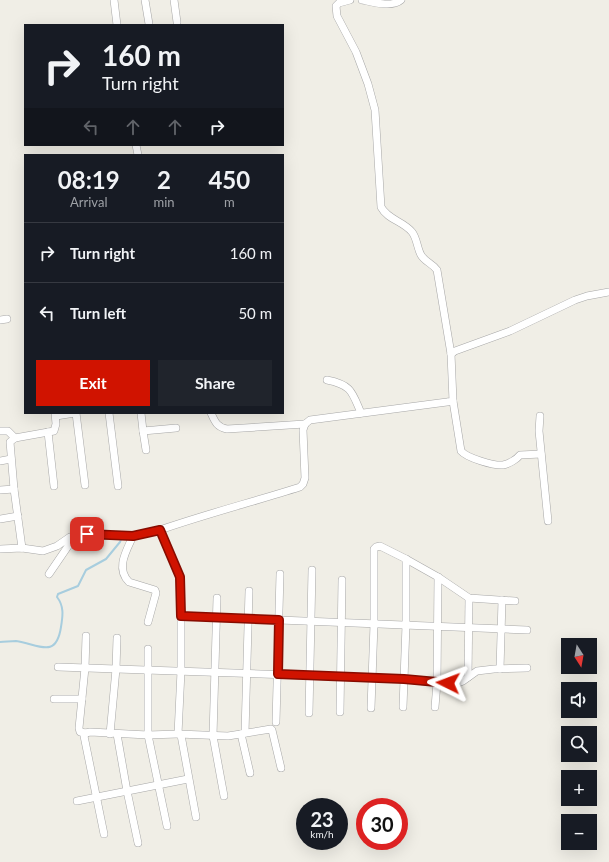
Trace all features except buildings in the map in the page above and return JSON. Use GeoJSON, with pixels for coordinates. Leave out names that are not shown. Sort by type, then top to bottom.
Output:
{"type":"FeatureCollection","features":[{"type":"Feature","properties":{"kind":"street"},"geometry":{"type":"LineString","coordinates":[[114,0],[117,24]]}},
{"type":"Feature","properties":{"kind":"street"},"geometry":{"type":"LineString","coordinates":[[146,0],[149,24]]}},
{"type":"Feature","properties":{"kind":"street"},"geometry":{"type":"LineString","coordinates":[[174,0],[177,22]]}},
{"type":"Feature","properties":{"kind":"street"},"geometry":{"type":"LineString","coordinates":[[350,0],[339,3],[336,6],[338,16],[356,52],[368,84],[373,104],[381,207],[385,214],[404,225],[413,233],[422,257],[433,264],[437,270],[451,354],[453,400],[460,447],[463,454],[472,459],[503,465],[518,458],[520,455],[541,454]]}},
{"type":"Feature","properties":{"kind":"street"},"geometry":{"type":"LineString","coordinates":[[362,0],[390,3],[401,0]]}},
{"type":"Feature","properties":{"kind":"street"},"geometry":{"type":"LineString","coordinates":[[451,354],[455,351],[510,331],[575,300],[609,292]]}},
{"type":"Feature","properties":{"kind":"street"},"geometry":{"type":"LineString","coordinates":[[327,380],[340,382],[351,390],[361,413]]}},
{"type":"Feature","properties":{"kind":"street"},"geometry":{"type":"LineString","coordinates":[[0,549],[22,548],[43,551],[57,546],[79,534],[133,536],[160,530],[300,487],[305,478],[302,430],[305,424],[310,420],[453,400]]}},
{"type":"Feature","properties":{"kind":"street"},"geometry":{"type":"LineString","coordinates":[[22,548],[14,489],[10,442],[15,438],[54,431],[56,415],[66,414]]}},
{"type":"Feature","properties":{"kind":"street"},"geometry":{"type":"LineString","coordinates":[[76,414],[85,485]]}},
{"type":"Feature","properties":{"kind":"street"},"geometry":{"type":"LineString","coordinates":[[109,414],[118,486]]}},
{"type":"Feature","properties":{"kind":"street"},"geometry":{"type":"LineString","coordinates":[[141,414],[146,450]]}},
{"type":"Feature","properties":{"kind":"street"},"geometry":{"type":"LineString","coordinates":[[211,414],[216,425],[227,429],[305,424]]}},
{"type":"Feature","properties":{"kind":"street"},"geometry":{"type":"LineString","coordinates":[[540,416],[539,431],[548,521]]}},
{"type":"Feature","properties":{"kind":"street"},"geometry":{"type":"LineString","coordinates":[[144,431],[176,428]]}},
{"type":"Feature","properties":{"kind":"street"},"geometry":{"type":"LineString","coordinates":[[0,430],[8,431],[15,438]]}},
{"type":"Feature","properties":{"kind":"street"},"geometry":{"type":"LineString","coordinates":[[48,432],[54,486]]}},
{"type":"Feature","properties":{"kind":"street"},"geometry":{"type":"LineString","coordinates":[[0,461],[12,459]]}},
{"type":"Feature","properties":{"kind":"street"},"geometry":{"type":"LineString","coordinates":[[0,490],[14,489]]}},
{"type":"Feature","properties":{"kind":"street"},"geometry":{"type":"LineString","coordinates":[[0,519],[18,516]]}},
{"type":"Feature","properties":{"kind":"street"},"geometry":{"type":"LineString","coordinates":[[160,530],[180,577],[181,670],[179,735],[196,817]]}},
{"type":"Feature","properties":{"kind":"street"},"geometry":{"type":"LineString","coordinates":[[49,574],[75,535]]}},
{"type":"Feature","properties":{"kind":"street"},"geometry":{"type":"LineString","coordinates":[[133,536],[122,562],[123,572],[125,579],[129,582],[155,590],[156,593],[148,622]]}},
{"type":"Feature","properties":{"kind":"street"},"geometry":{"type":"LineString","coordinates":[[371,708],[374,624],[374,549],[378,546],[406,559],[438,577],[469,598],[515,601]]}},
{"type":"Feature","properties":{"kind":"street"},"geometry":{"type":"LineString","coordinates":[[403,707],[406,625],[406,559]]}},
{"type":"Feature","properties":{"kind":"street"},"geometry":{"type":"LineString","coordinates":[[310,713],[309,676],[312,570]]}},
{"type":"Feature","properties":{"kind":"street"},"geometry":{"type":"LineString","coordinates":[[276,722],[280,574]]}},
{"type":"Feature","properties":{"kind":"street"},"geometry":{"type":"LineString","coordinates":[[435,707],[437,683],[438,577]]}},
{"type":"Feature","properties":{"kind":"street"},"geometry":{"type":"LineString","coordinates":[[340,712],[342,580]]}},
{"type":"Feature","properties":{"kind":"street"},"geometry":{"type":"LineString","coordinates":[[249,591],[247,674],[243,733],[250,773]]}},
{"type":"Feature","properties":{"kind":"street"},"geometry":{"type":"LineString","coordinates":[[217,598],[213,736],[224,796]]}},
{"type":"Feature","properties":{"kind":"street"},"geometry":{"type":"LineString","coordinates":[[468,677],[469,598]]}},
{"type":"Feature","properties":{"kind":"street"},"geometry":{"type":"LineString","coordinates":[[500,669],[502,600]]}},
{"type":"Feature","properties":{"kind":"street"},"geometry":{"type":"LineString","coordinates":[[181,616],[527,630]]}},
{"type":"Feature","properties":{"kind":"street"},"geometry":{"type":"LineString","coordinates":[[86,636],[85,668],[79,728],[80,732],[213,736],[267,729],[272,730],[280,768]]}},
{"type":"Feature","properties":{"kind":"street"},"geometry":{"type":"LineString","coordinates":[[117,638],[114,734],[138,842]]}},
{"type":"Feature","properties":{"kind":"street"},"geometry":{"type":"LineString","coordinates":[[148,649],[148,735],[167,826]]}},
{"type":"Feature","properties":{"kind":"street"},"geometry":{"type":"LineString","coordinates":[[58,667],[181,670],[214,673],[404,679],[437,683],[458,682],[477,671],[527,668]]}},
{"type":"Feature","properties":{"kind":"street"},"geometry":{"type":"LineString","coordinates":[[54,699],[82,699]]}},
{"type":"Feature","properties":{"kind":"street"},"geometry":{"type":"LineString","coordinates":[[86,733],[84,736],[104,834]]}},
{"type":"Feature","properties":{"kind":"street"},"geometry":{"type":"LineString","coordinates":[[77,801],[188,779]]}},
{"type":"Feature","properties":{"kind":"waterway"},"geometry":{"type":"LineString","coordinates":[[0,642],[16,641],[45,648],[55,644],[59,637],[62,615],[62,607],[57,597],[58,594],[78,586],[86,570],[106,559],[120,542],[122,537]]}},
{"type":"Feature","properties":{"kind":"route"},"geometry":{"type":"LineString","coordinates":[[87,534],[133,536],[160,530],[180,577],[181,616],[279,620],[278,674],[404,679],[448,683]]}}]}
